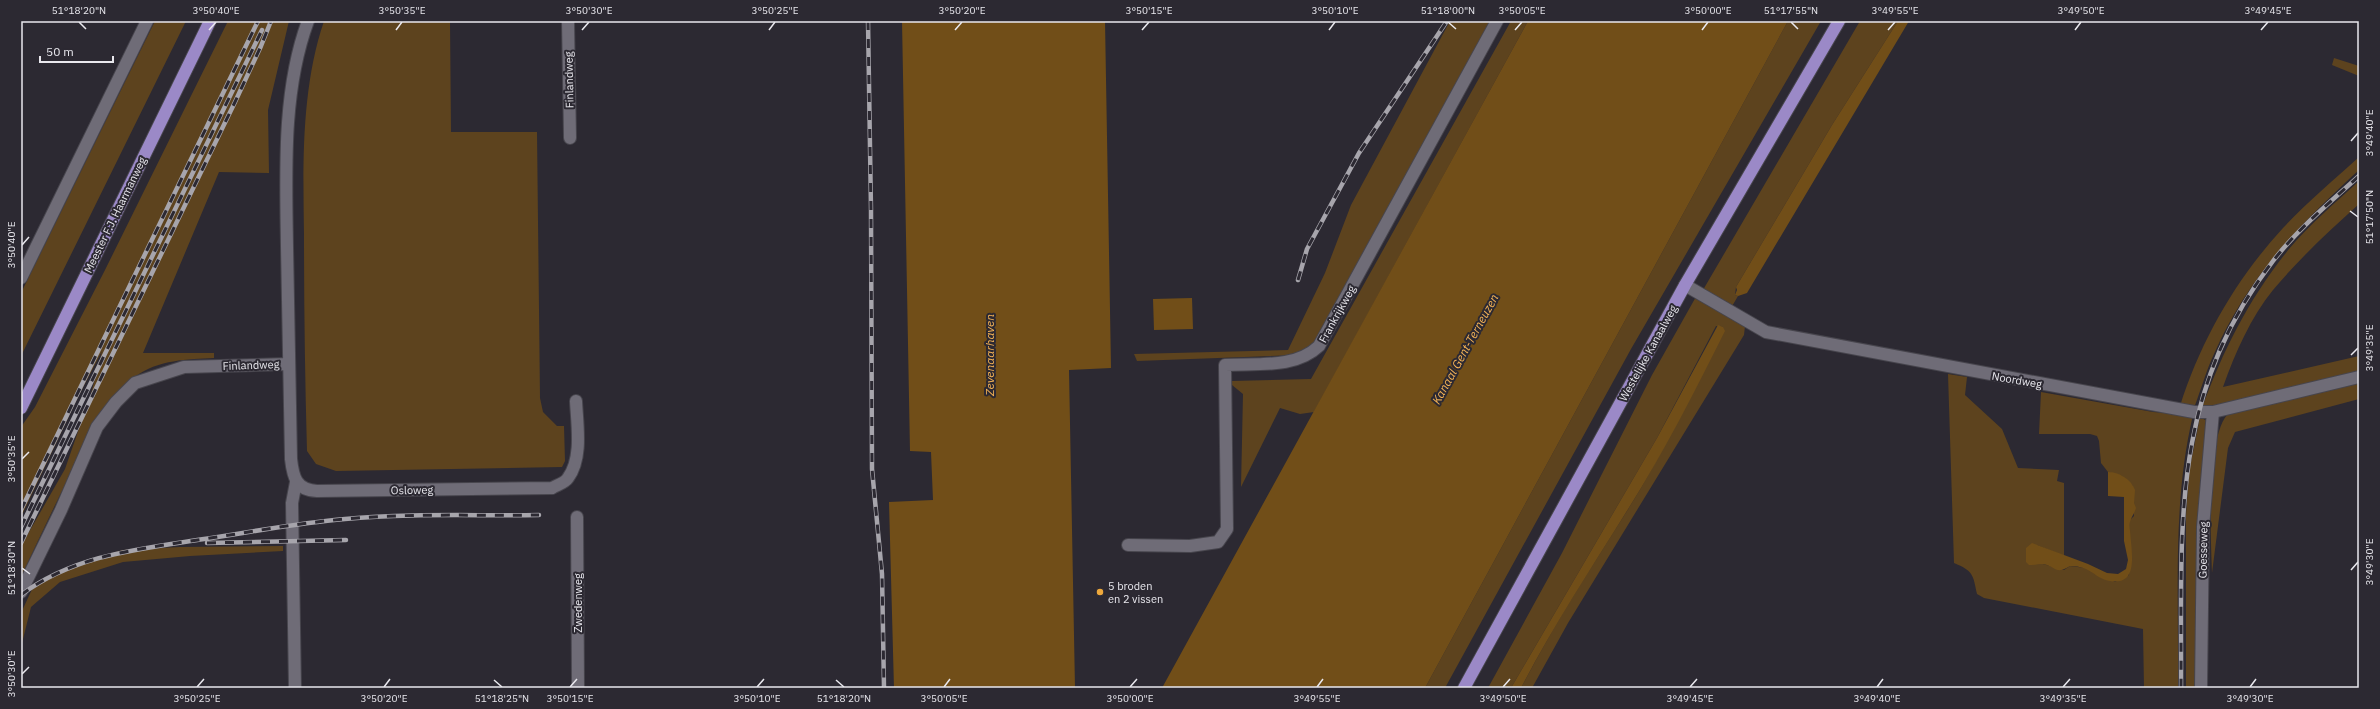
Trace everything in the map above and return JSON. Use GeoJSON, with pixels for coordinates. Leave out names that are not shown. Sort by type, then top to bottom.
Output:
{"type":"FeatureCollection","features":[{"type":"Feature","properties":{"kind":"main road","name":"Meester F.J. Haarmanweg"},"geometry":{"type":"LineString","coordinates":[[21,408],[210,21]]}},
{"type":"Feature","properties":{"kind":"main road","name":"Westelijke Kanaalweg"},"geometry":{"type":"LineString","coordinates":[[1464,688],[1685,285],[1839,21]]}},
{"type":"Feature","properties":{"kind":"street"},"geometry":{"type":"LineString","coordinates":[[21,278],[147,21]]}},
{"type":"Feature","properties":{"kind":"street","name":"Finlandweg"},"geometry":{"type":"LineString","coordinates":[[21,592],[61,510],[97,427],[116,402],[135,383],[184,367],[289,364],[286,215],[288,129],[302,36],[308,21]]}},
{"type":"Feature","properties":{"kind":"street","name":"Finlandweg"},"geometry":{"type":"LineString","coordinates":[[568,21],[570,138]]}},
{"type":"Feature","properties":{"kind":"street","name":"Frankrijkweg"},"geometry":{"type":"LineString","coordinates":[[1128,545],[1190,546],[1218,542],[1227,529],[1225,365],[1291,362],[1309,356],[1319,346],[1497,21]]}},
{"type":"Feature","properties":{"kind":"street","name":"Noordweg"},"geometry":{"type":"LineString","coordinates":[[1685,285],[1766,332],[2182,410],[2213,412],[2359,377]]}},
{"type":"Feature","properties":{"kind":"street"},"geometry":{"type":"LineString","coordinates":[[289,364],[291,459],[293,476],[296,482],[292,503],[295,688]]}},
{"type":"Feature","properties":{"kind":"street","name":"Osloweg"},"geometry":{"type":"LineString","coordinates":[[296,482],[309,491],[552,488],[568,480],[575,465],[577,446],[576,401]]}},
{"type":"Feature","properties":{"kind":"street","name":"Goesseweg"},"geometry":{"type":"LineString","coordinates":[[2201,688],[2203,527],[2213,412]]}},
{"type":"Feature","properties":{"kind":"street","name":"Zwedenweg"},"geometry":{"type":"LineString","coordinates":[[577,517],[578,688]]}},
{"type":"Feature","properties":{"kind":"shaded area"},"geometry":{"type":"Polygon","coordinates":[[[155,21],[186,21],[21,356],[21,293],[155,21]]]}},
{"type":"Feature","properties":{"kind":"shaded area"},"geometry":{"type":"Polygon","coordinates":[[[228,21],[289,21],[268,110],[269,173],[219,172],[143,353],[214,353],[214,358],[174,361],[154,367],[136,376],[112,399],[93,426],[85,441],[21,577],[21,546],[65,469],[91,394],[102,351],[78,397],[21,517],[21,427],[35,407],[105,270],[228,21]]]}},
{"type":"Feature","properties":{"kind":"shaded area"},"geometry":{"type":"Polygon","coordinates":[[[324,21],[450,21],[451,132],[537,132],[540,398],[543,412],[557,426],[564,426],[565,461],[562,467],[336,471],[316,464],[307,451],[303,181],[305,127],[311,73],[316,47],[324,21]]]}},
{"type":"Feature","properties":{"kind":"shaded area"},"geometry":{"type":"Polygon","coordinates":[[[1450,21],[1494,21],[1313,344],[1297,355],[1137,361],[1134,354],[1288,350],[1325,273],[1351,205],[1450,21]]]}},
{"type":"Feature","properties":{"kind":"shaded area"},"geometry":{"type":"Polygon","coordinates":[[[1511,21],[1528,21],[1314,412],[1300,414],[1280,408],[1241,487],[1243,394],[1232,385],[1232,381],[1311,379],[1511,21]]]}},
{"type":"Feature","properties":{"kind":"shaded area"},"geometry":{"type":"Polygon","coordinates":[[[1788,21],[1821,21],[1631,349],[1445,688],[1425,688],[1788,21]]]}},
{"type":"Feature","properties":{"kind":"shaded area"},"geometry":{"type":"Polygon","coordinates":[[[1860,21],[1898,21],[1832,125],[1736,287],[1735,295],[1738,296],[1731,308],[1703,290],[1860,21]]]}},
{"type":"Feature","properties":{"kind":"shaded area"},"geometry":{"type":"Polygon","coordinates":[[[2334,58],[2359,66],[2359,76],[2332,65],[2334,58]]]}},
{"type":"Feature","properties":{"kind":"shaded area"},"geometry":{"type":"Polygon","coordinates":[[[2359,157],[2359,170],[2315,212],[2276,254],[2242,301],[2227,326],[2208,367],[2194,408],[2180,406],[2198,358],[2209,334],[2235,289],[2250,268],[2283,228],[2359,157]]]}},
{"type":"Feature","properties":{"kind":"shaded area"},"geometry":{"type":"Polygon","coordinates":[[[2359,181],[2359,204],[2304,256],[2273,290],[2244,336],[2223,387],[2359,356],[2359,375],[2221,406],[2202,408],[2228,345],[2250,305],[2275,267],[2305,231],[2359,181]]]}},
{"type":"Feature","properties":{"kind":"shaded area"},"geometry":{"type":"Polygon","coordinates":[[[1697,295],[1745,326],[1744,335],[1568,623],[1532,688],[1521,688],[1584,578],[1652,469],[1677,422],[1723,327],[1716,326],[1657,438],[1511,688],[1488,688],[1562,553],[1652,375],[1697,295]]]}},
{"type":"Feature","properties":{"kind":"shaded area"},"geometry":{"type":"Polygon","coordinates":[[[1948,374],[1967,377],[1965,395],[2002,429],[2018,468],[2059,470],[2057,481],[2064,483],[2064,556],[2037,545],[2043,564],[2064,570],[2070,566],[2086,568],[2115,582],[2129,575],[2130,520],[2134,516],[2133,486],[2122,476],[2108,472],[2101,463],[2099,441],[2097,436],[2090,434],[2039,434],[2041,392],[2153,412],[2193,415],[2186,448],[2179,516],[2178,688],[2144,688],[2143,629],[1984,598],[1977,594],[1973,578],[1969,571],[1954,563],[1948,374]]]}},
{"type":"Feature","properties":{"kind":"shaded area"},"geometry":{"type":"Polygon","coordinates":[[[2359,380],[2359,399],[2235,432],[2228,448],[2212,573],[2211,487],[2213,463],[2216,441],[2222,423],[2230,412],[2359,380]]]}},
{"type":"Feature","properties":{"kind":"shaded area"},"geometry":{"type":"Polygon","coordinates":[[[2200,417],[2207,421],[2199,688],[2186,688],[2186,516],[2189,472],[2200,417]]]}},
{"type":"Feature","properties":{"kind":"shaded area"},"geometry":{"type":"Polygon","coordinates":[[[283,546],[283,551],[190,556],[123,562],[60,582],[31,607],[22,643],[21,688],[21,613],[34,585],[49,576],[84,561],[123,550],[180,547],[283,546]]]}},
{"type":"Feature","properties":{"kind":"water","name":"Zevenaarhaven"},"geometry":{"type":"Polygon","coordinates":[[[902,21],[1105,21],[1111,368],[1069,370],[1075,688],[894,688],[889,502],[933,500],[931,452],[910,451],[902,21]]]}},
{"type":"Feature","properties":{"kind":"water","name":"Kanaal Gent-Terneuzen"},"geometry":{"type":"Polygon","coordinates":[[[1528,21],[1788,21],[1425,688],[1162,688],[1528,21]]]}},
{"type":"Feature","properties":{"kind":"water"},"geometry":{"type":"Polygon","coordinates":[[[1898,21],[1909,21],[1747,293],[1738,296],[1735,295],[1737,290],[1736,287],[1832,125],[1898,21]]]}},
{"type":"Feature","properties":{"kind":"water"},"geometry":{"type":"Polygon","coordinates":[[[1192,298],[1193,329],[1154,330],[1153,299],[1192,298]]]}},
{"type":"Feature","properties":{"kind":"water"},"geometry":{"type":"Polygon","coordinates":[[[1718,325],[1723,327],[1725,331],[1652,470],[1558,622],[1521,688],[1511,688],[1657,438],[1718,325]]]}},
{"type":"Feature","properties":{"kind":"water"},"geometry":{"type":"Polygon","coordinates":[[[2108,472],[2116,473],[2128,479],[2135,490],[2134,503],[2136,508],[2130,522],[2132,560],[2131,570],[2127,577],[2121,581],[2110,581],[2105,580],[2083,568],[2070,566],[2065,569],[2056,570],[2043,564],[2029,565],[2026,562],[2026,548],[2032,543],[2088,564],[2107,573],[2118,574],[2126,569],[2128,560],[2124,541],[2124,497],[2108,496],[2108,472]]]}},
{"type":"Feature","properties":{"kind":"railway"},"geometry":{"type":"LineString","coordinates":[[21,510],[258,21]]}},
{"type":"Feature","properties":{"kind":"railway"},"geometry":{"type":"LineString","coordinates":[[21,543],[235,102],[271,21]]}},
{"type":"Feature","properties":{"kind":"railway"},"geometry":{"type":"LineString","coordinates":[[868,21],[871,210],[872,469],[882,574],[884,688]]}},
{"type":"Feature","properties":{"kind":"railway"},"geometry":{"type":"LineString","coordinates":[[1298,280],[1307,249],[1359,153],[1447,21]]}},
{"type":"Feature","properties":{"kind":"railway"},"geometry":{"type":"LineString","coordinates":[[21,527],[262,30]]}},
{"type":"Feature","properties":{"kind":"railway"},"geometry":{"type":"LineString","coordinates":[[2181,688],[2181,573],[2183,518],[2188,465],[2198,413],[2215,362],[2239,312],[2273,261],[2303,227],[2359,176]]}},
{"type":"Feature","properties":{"kind":"railway"},"geometry":{"type":"LineString","coordinates":[[21,595],[41,582],[85,562],[155,546],[274,528],[369,517],[417,515],[539,515]]}},
{"type":"Feature","properties":{"kind":"railway"},"geometry":{"type":"LineString","coordinates":[[207,543],[346,540]]}},
{"type":"Feature","properties":{"kind":"place","name":"5 broden en 2 vissen"},"geometry":{"type":"Point","coordinates":[1100,592]}}]}
